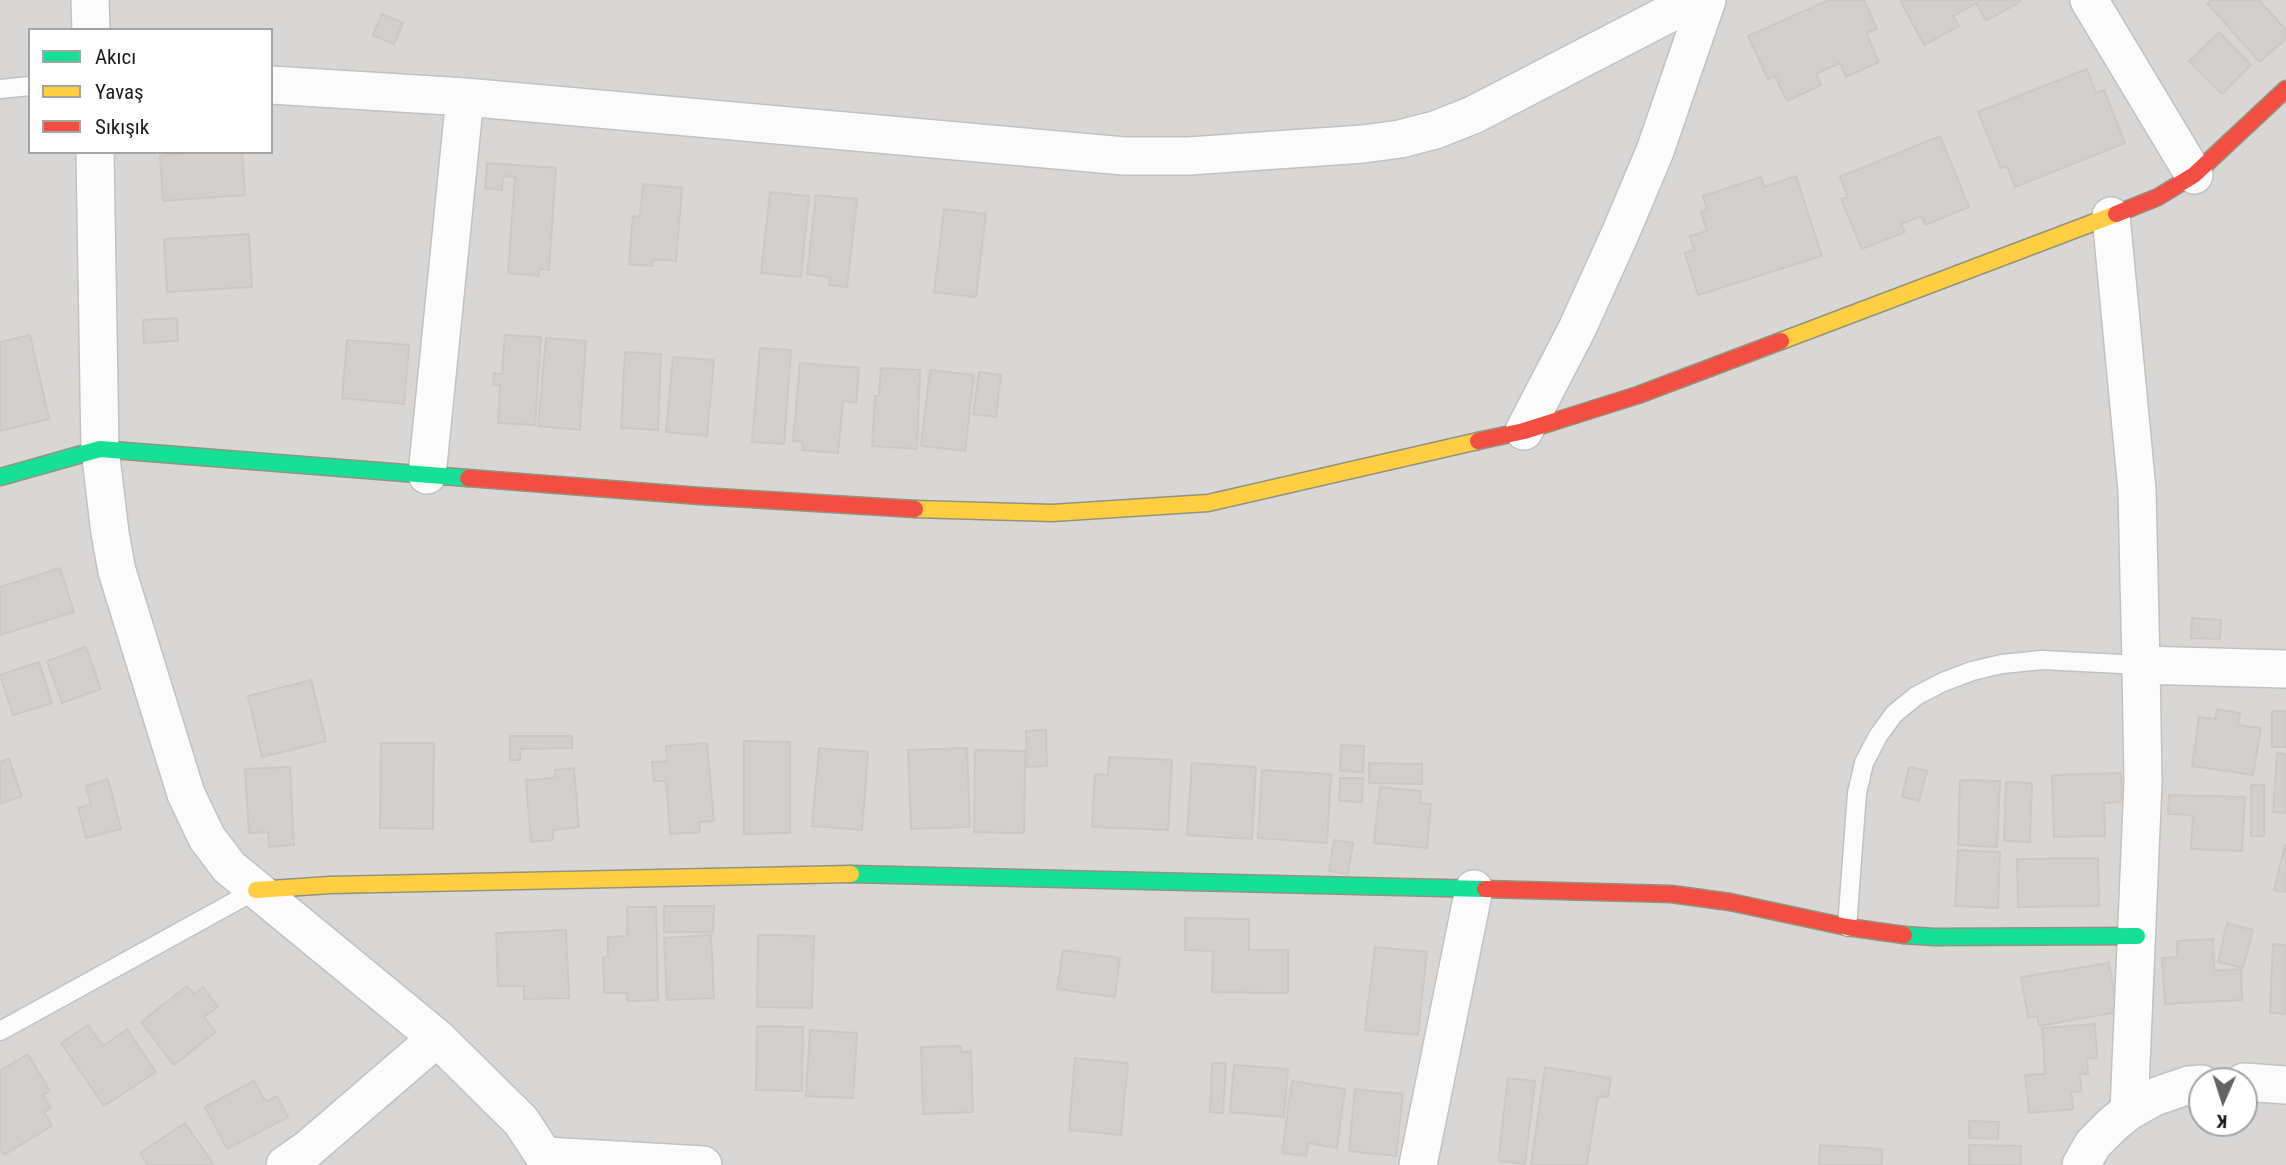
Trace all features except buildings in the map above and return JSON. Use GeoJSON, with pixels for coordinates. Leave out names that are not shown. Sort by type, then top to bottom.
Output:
{"type":"FeatureCollection","features":[{"type":"Feature","properties":{"kind":"street"},"geometry":{"type":"LineString","coordinates":[[90,0],[91,28]]}},
{"type":"Feature","properties":{"kind":"street"},"geometry":{"type":"LineString","coordinates":[[273,85],[465,97],[1124,156],[1189,156],[1363,144],[1400,139],[1435,130],[1473,115],[1695,0]]}},
{"type":"Feature","properties":{"kind":"street"},"geometry":{"type":"LineString","coordinates":[[1524,431],[1577,330],[1620,234],[1655,151],[1707,0]]}},
{"type":"Feature","properties":{"kind":"street"},"geometry":{"type":"LineString","coordinates":[[2090,0],[2194,174]]}},
{"type":"Feature","properties":{"kind":"street"},"geometry":{"type":"LineString","coordinates":[[0,477],[100,449],[714,497],[972,512],[1052,513],[1208,503],[1524,431],[1638,395],[2111,216],[2158,197],[2194,174],[2286,89]]}},
{"type":"Feature","properties":{"kind":"street"},"geometry":{"type":"LineString","coordinates":[[427,475],[465,97]]}},
{"type":"Feature","properties":{"kind":"street"},"geometry":{"type":"LineString","coordinates":[[95,154],[100,449],[117,571],[186,794],[207,838],[229,867],[437,1038],[521,1121],[548,1161],[703,1165]]}},
{"type":"Feature","properties":{"kind":"street"},"geometry":{"type":"LineString","coordinates":[[2111,216],[2137,490],[2141,665],[2143,782],[2129,1111]]}},
{"type":"Feature","properties":{"kind":"street"},"geometry":{"type":"LineString","coordinates":[[2141,665],[2286,669]]}},
{"type":"Feature","properties":{"kind":"street"},"geometry":{"type":"LineString","coordinates":[[256,890],[330,885],[854,874],[1474,889],[1671,894],[1730,902],[1847,928],[1934,937],[2137,936]]}},
{"type":"Feature","properties":{"kind":"street"},"geometry":{"type":"LineString","coordinates":[[1418,1165],[1474,889]]}},
{"type":"Feature","properties":{"kind":"street"},"geometry":{"type":"LineString","coordinates":[[285,1165],[308,1149],[437,1038]]}},
{"type":"Feature","properties":{"kind":"street"},"geometry":{"type":"LineString","coordinates":[[2258,1083],[2286,1085]]}},
{"type":"Feature","properties":{"kind":"street"},"geometry":{"type":"LineString","coordinates":[[2081,1165],[2093,1144],[2129,1111],[2154,1097],[2188,1085]]}},
{"type":"Feature","properties":{"kind":"lane"},"geometry":{"type":"LineString","coordinates":[[0,89],[28,86]]}},
{"type":"Feature","properties":{"kind":"lane"},"geometry":{"type":"LineString","coordinates":[[1847,928],[1857,793],[1864,763],[1878,736],[1894,714],[1916,696],[1943,682],[2002,664],[2042,660],[2141,665]]}},
{"type":"Feature","properties":{"kind":"lane"},"geometry":{"type":"LineString","coordinates":[[0,1031],[256,890]]}},
{"type":"Feature","properties":{"kind":"shaded area"},"geometry":{"type":"Polygon","coordinates":[[[0,0],[2286,0],[2286,1165],[0,1165],[0,0]]]}},
{"type":"Feature","properties":{"kind":"traffic: fast"},"geometry":{"type":"LineString","coordinates":[[0,477],[100,449],[468,478]]}},
{"type":"Feature","properties":{"kind":"traffic: fast"},"geometry":{"type":"LineString","coordinates":[[851,874],[1485,889]]}},
{"type":"Feature","properties":{"kind":"traffic: fast"},"geometry":{"type":"LineString","coordinates":[[1904,935],[2137,936]]}},
{"type":"Feature","properties":{"kind":"traffic: slow"},"geometry":{"type":"LineString","coordinates":[[1781,341],[2116,214]]}},
{"type":"Feature","properties":{"kind":"traffic: slow"},"geometry":{"type":"LineString","coordinates":[[915,509],[1052,513],[1208,503],[1478,441]]}},
{"type":"Feature","properties":{"kind":"traffic: slow"},"geometry":{"type":"LineString","coordinates":[[256,890],[330,885],[851,874]]}},
{"type":"Feature","properties":{"kind":"traffic: jam"},"geometry":{"type":"LineString","coordinates":[[2116,214],[2158,197],[2194,175],[2286,89]]}},
{"type":"Feature","properties":{"kind":"traffic: jam"},"geometry":{"type":"LineString","coordinates":[[1478,441],[1524,431],[1638,395],[1781,341]]}},
{"type":"Feature","properties":{"kind":"traffic: jam"},"geometry":{"type":"LineString","coordinates":[[468,478],[915,509]]}},
{"type":"Feature","properties":{"kind":"traffic: jam"},"geometry":{"type":"LineString","coordinates":[[1485,889],[1671,894],[1730,902],[1847,927],[1904,935]]}}]}
